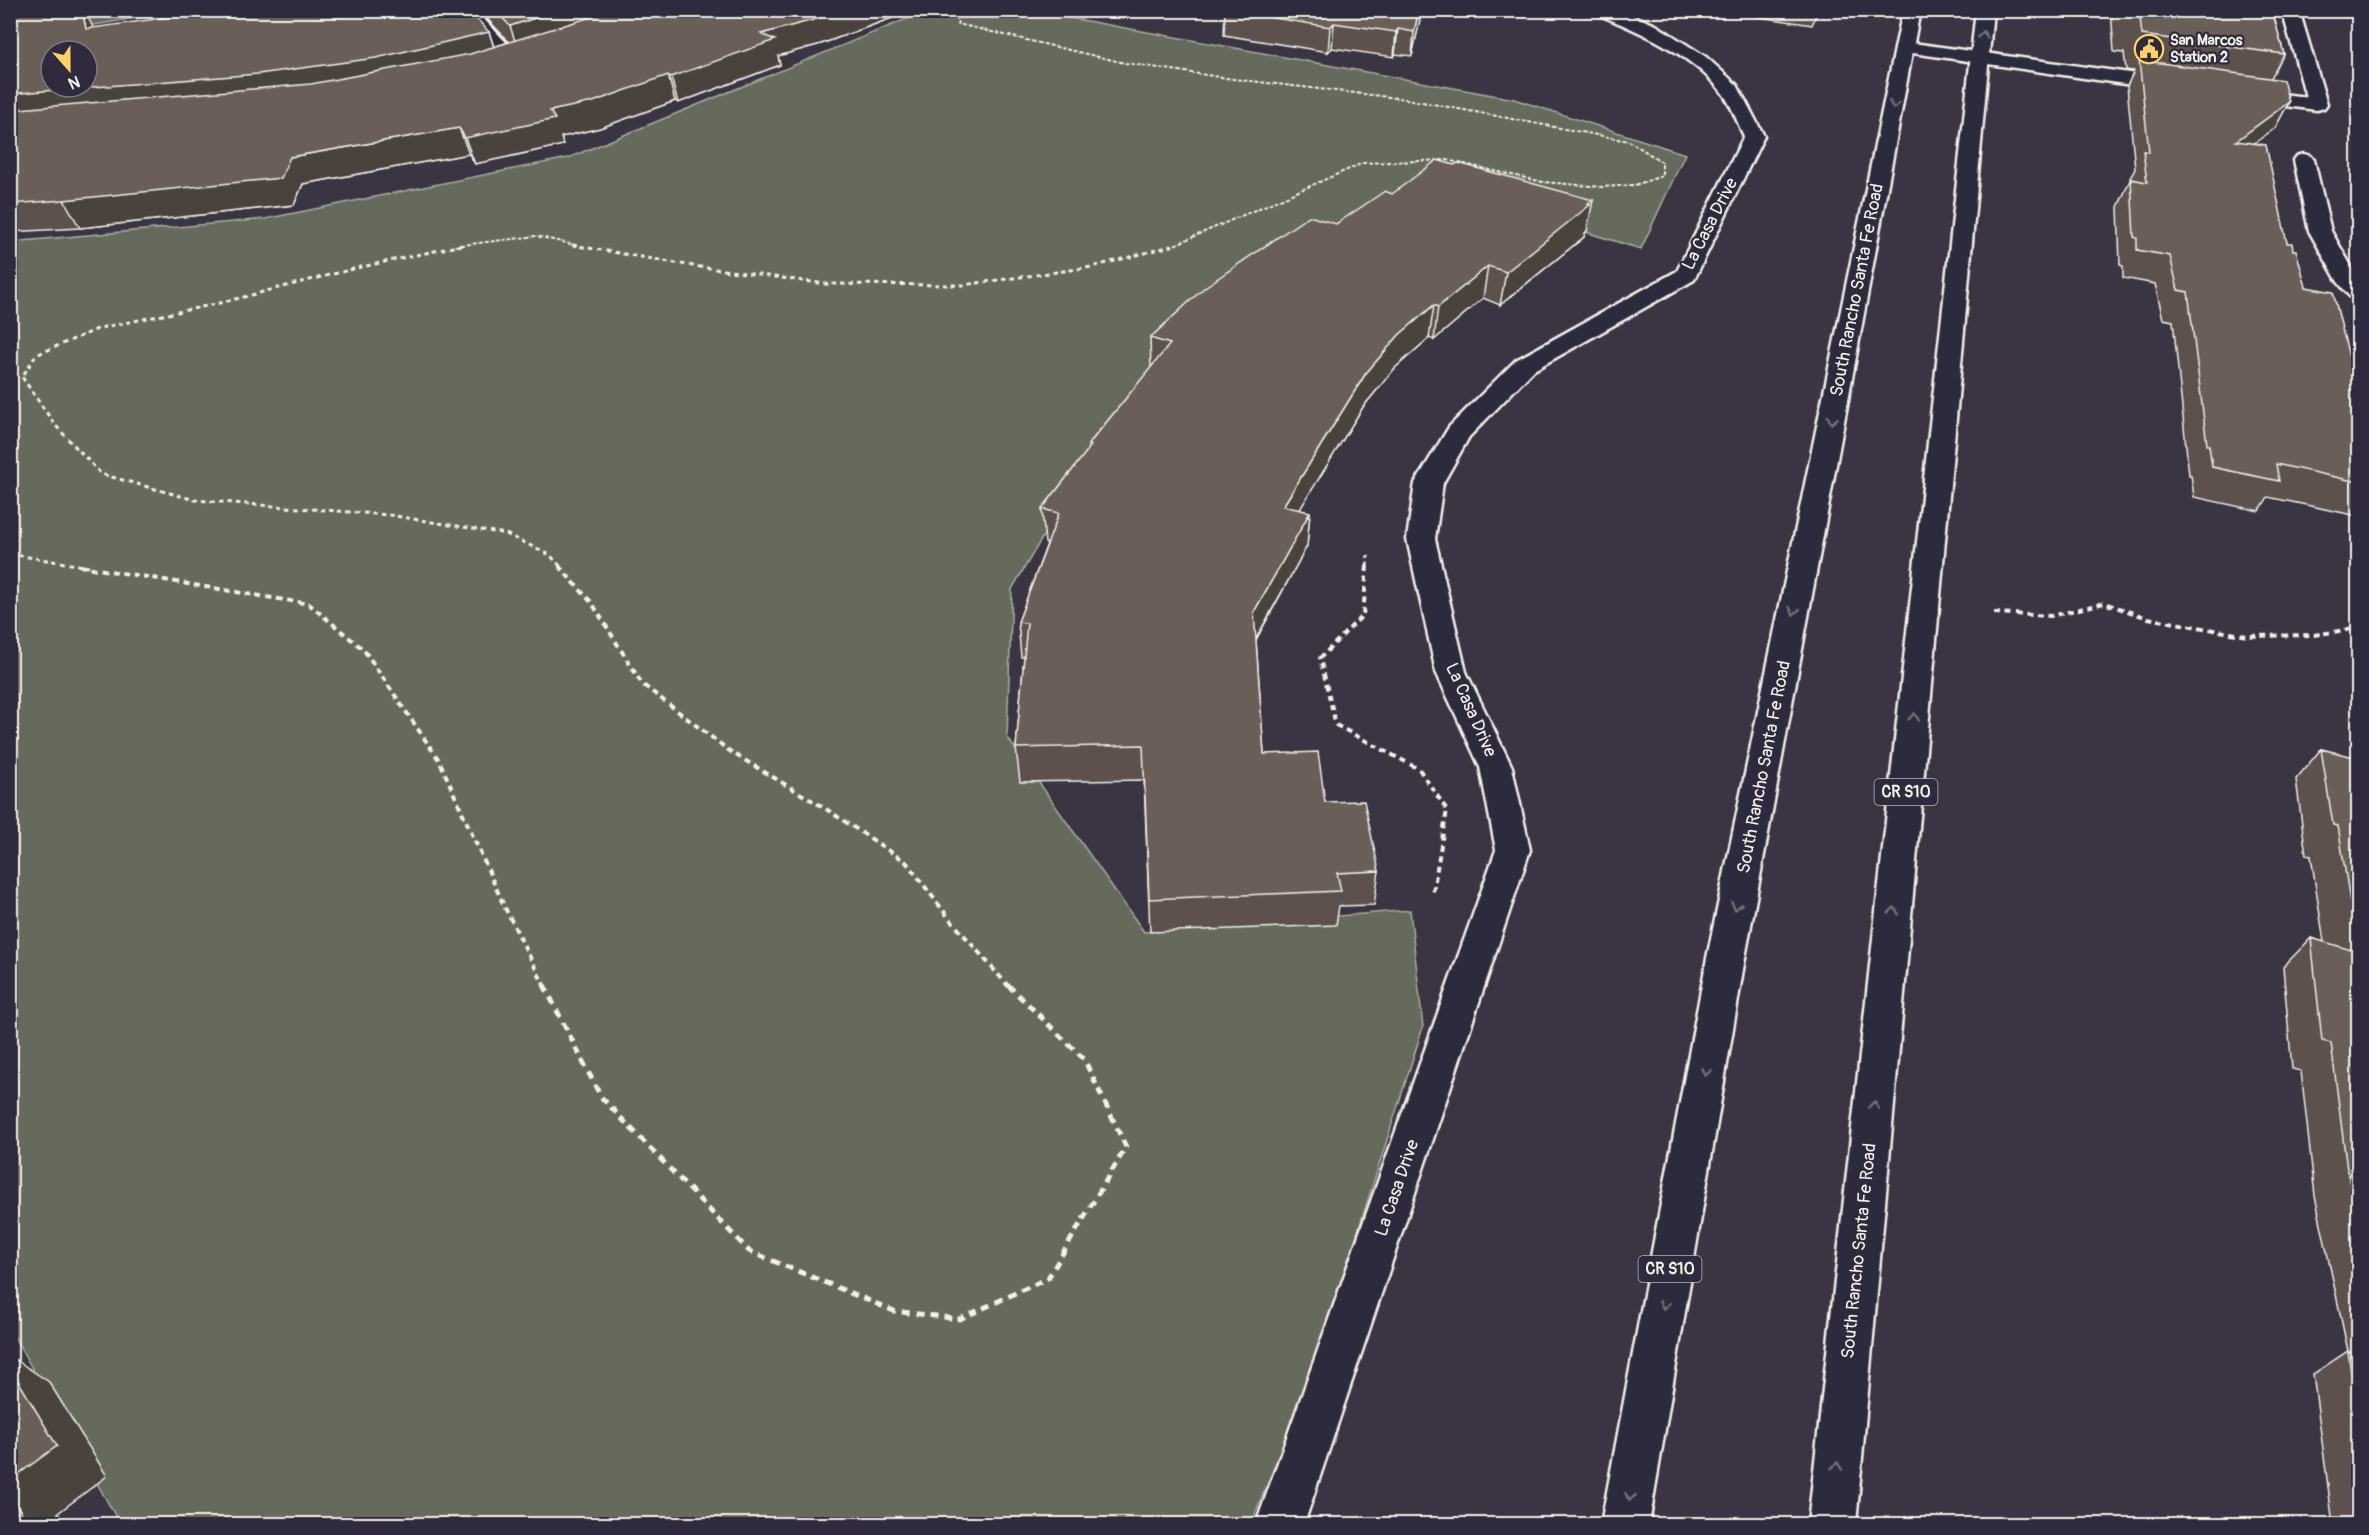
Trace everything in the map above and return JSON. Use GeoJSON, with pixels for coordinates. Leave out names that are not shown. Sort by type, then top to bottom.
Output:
{"type":"FeatureCollection","features":[{"type":"Feature","properties":{"kind":"main road"},"geometry":{"type":"LineString","coordinates":[[465,10],[514,61]]}},
{"type":"Feature","properties":{"kind":"main road","name":"La Casa Drive"},"geometry":{"type":"LineString","coordinates":[[1280,1524],[1513,850],[1496,767],[1451,672],[1420,539],[1429,483],[1458,433],[1525,365],[1686,275],[1754,136],[1730,89],[1700,61],[1650,29],[1603,10]]}},
{"type":"Feature","properties":{"kind":"main road","name":"South Rancho Santa Fe Road"},"geometry":{"type":"LineString","coordinates":[[1625,1524],[1726,958],[1912,10]]}},
{"type":"Feature","properties":{"kind":"main road","name":"South Rancho Santa Fe Road"},"geometry":{"type":"LineString","coordinates":[[1832,1524],[1985,10]]}},
{"type":"Feature","properties":{"kind":"main road"},"geometry":{"type":"LineString","coordinates":[[2223,92],[2317,104],[2290,10]]}},
{"type":"Feature","properties":{"kind":"main road"},"geometry":{"type":"LineString","coordinates":[[1905,47],[2188,87]]}},
{"type":"Feature","properties":{"kind":"main road"},"geometry":{"type":"LineString","coordinates":[[493,67],[536,54]]}},
{"type":"Feature","properties":{"kind":"main road"},"geometry":{"type":"LineString","coordinates":[[2304,160],[2320,231],[2354,282]]}},
{"type":"Feature","properties":{"kind":"path"},"geometry":{"type":"LineString","coordinates":[[10,554],[309,603],[364,650],[439,760],[504,909],[601,1097],[749,1251],[894,1311],[960,1319],[1048,1278],[1126,1147],[1084,1059],[1011,989],[949,918],[906,862],[823,807],[731,752],[642,684],[592,603],[550,555],[506,534],[389,515],[195,500],[100,474],[55,425],[22,377],[36,355],[100,328],[216,304],[357,268],[470,243],[536,236],[590,249],[826,284],[963,285],[1092,267],[1165,249],[1363,164],[1447,160],[1543,182],[1602,188],[1635,185],[1662,176],[1662,162],[1629,141],[1406,99],[1233,79],[1125,63],[958,24],[953,10]]}},
{"type":"Feature","properties":{"kind":"path"},"geometry":{"type":"LineString","coordinates":[[1994,613],[2051,616],[2104,603],[2148,618],[2247,636],[2314,635],[2358,628]]}},
{"type":"Feature","properties":{"kind":"green space"},"geometry":{"type":"Polygon","coordinates":[[[10,11],[177,11],[11,39],[10,11]]]}},
{"type":"Feature","properties":{"kind":"green space"},"geometry":{"type":"Polygon","coordinates":[[[926,11],[1032,11],[1514,99],[1685,154],[1641,249],[1448,190],[1086,463],[1012,589],[1007,737],[1144,932],[1410,910],[1423,1027],[1313,1372],[1251,1524],[120,1524],[11,1331],[11,242],[265,219],[568,158],[926,11]]]}},
{"type":"Feature","properties":{"kind":"building"},"geometry":{"type":"Polygon","coordinates":[[[32,10],[82,10],[86,29],[211,10],[469,10],[489,32],[376,58],[258,74],[99,87],[99,39],[39,39],[39,91],[10,96],[10,68],[13,67],[10,29],[14,28],[13,19],[16,18],[16,13],[32,10]]]}},
{"type":"Feature","properties":{"kind":"building"},"geometry":{"type":"Polygon","coordinates":[[[495,10],[560,10],[510,26],[495,10]]]}},
{"type":"Feature","properties":{"kind":"building"},"geometry":{"type":"Polygon","coordinates":[[[614,10],[842,10],[761,34],[775,40],[671,77],[668,75],[593,102],[550,111],[555,119],[465,138],[459,128],[290,157],[281,178],[10,204],[10,106],[19,109],[311,84],[470,54],[614,10]]]}},
{"type":"Feature","properties":{"kind":"building"},"geometry":{"type":"Polygon","coordinates":[[[1225,10],[1419,10],[1414,32],[1398,29],[1396,32],[1334,23],[1330,27],[1225,10]]]}},
{"type":"Feature","properties":{"kind":"building"},"geometry":{"type":"Polygon","coordinates":[[[2129,10],[2272,10],[2284,54],[2142,35],[2140,18],[2130,17],[2129,10]]]}},
{"type":"Feature","properties":{"kind":"building"},"geometry":{"type":"Polygon","coordinates":[[[2139,60],[2283,80],[2289,102],[2236,141],[2266,145],[2287,243],[2292,243],[2293,250],[2296,250],[2306,287],[2333,292],[2358,393],[2358,482],[2276,464],[2279,481],[2212,467],[2209,445],[2207,445],[2188,292],[2178,290],[2170,256],[2137,250],[2137,238],[2134,237],[2131,179],[2147,182],[2143,151],[2149,152],[2139,60]]]}},
{"type":"Feature","properties":{"kind":"building"},"geometry":{"type":"Polygon","coordinates":[[[1437,160],[1454,165],[1458,163],[1593,200],[1588,204],[1590,205],[1506,272],[1488,266],[1438,307],[1434,305],[1399,335],[1366,373],[1283,506],[1310,512],[1254,612],[1264,754],[1318,752],[1325,802],[1364,801],[1379,871],[1337,873],[1341,891],[1149,899],[1143,745],[1016,748],[1027,623],[1018,622],[1059,513],[1042,509],[1091,446],[1088,445],[1170,344],[1150,338],[1205,287],[1309,216],[1336,224],[1385,191],[1392,194],[1437,160]]]}},
{"type":"Feature","properties":{"kind":"building"},"geometry":{"type":"Polygon","coordinates":[[[2321,749],[2358,758],[2358,952],[2338,826],[2333,825],[2321,749]]]}},
{"type":"Feature","properties":{"kind":"building"},"geometry":{"type":"Polygon","coordinates":[[[2311,938],[2358,952],[2358,1217],[2347,1170],[2331,1043],[2322,1041],[2311,938]]]}},
{"type":"Feature","properties":{"kind":"building"},"geometry":{"type":"Polygon","coordinates":[[[2348,1351],[2358,1354],[2358,1423],[2348,1351]]]}},
{"type":"Feature","properties":{"kind":"building"},"geometry":{"type":"Polygon","coordinates":[[[10,1367],[57,1446],[10,1480],[10,1367]]]}},
{"type":"Feature","properties":{"kind":"building"},"geometry":{"type":"Polygon","coordinates":[[[10,1493],[28,1524],[10,1524],[10,1493]]]}},
{"type":"Feature","properties":{"kind":"place","name":"San Marcos Station 2"},"geometry":{"type":"Point","coordinates":[2149,49]}}]}
